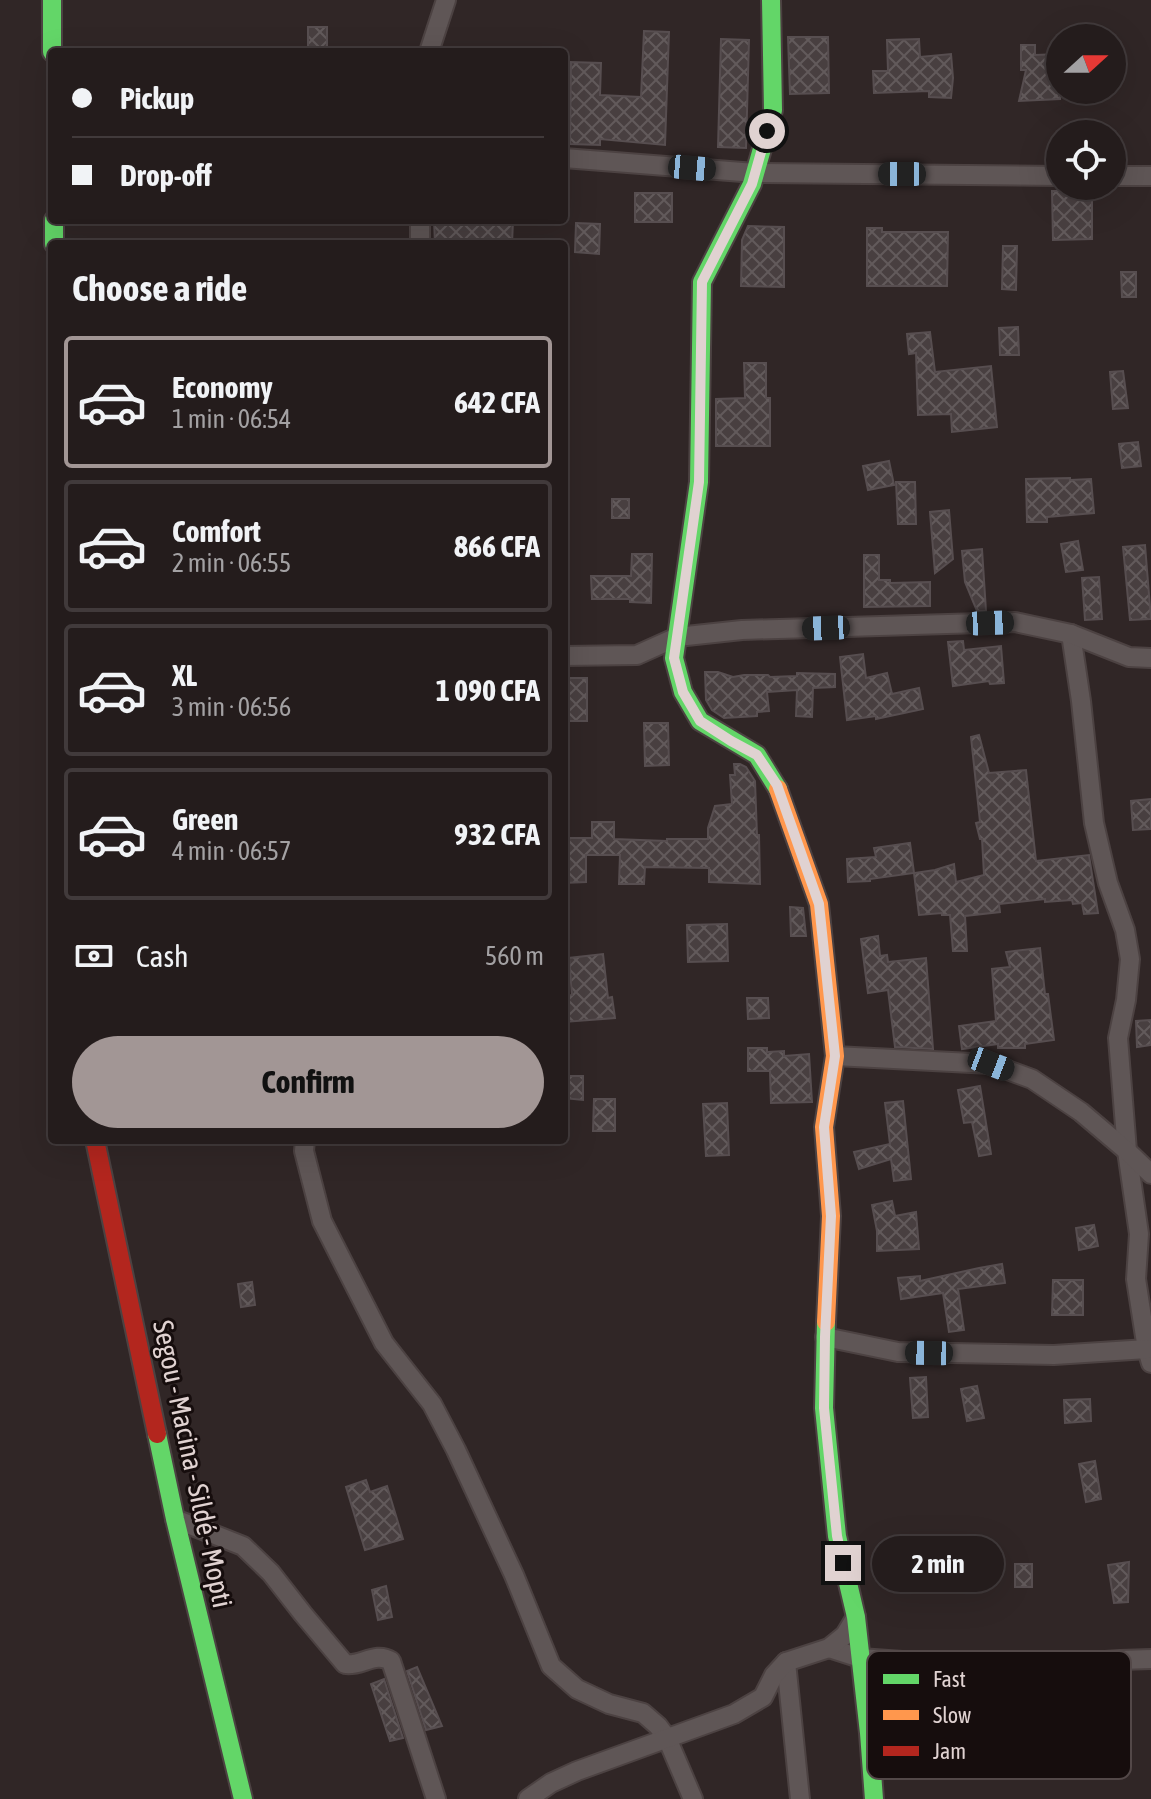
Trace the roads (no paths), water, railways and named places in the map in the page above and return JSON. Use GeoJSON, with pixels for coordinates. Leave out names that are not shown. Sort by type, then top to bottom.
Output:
{"type":"FeatureCollection","features":[{"type":"Feature","properties":{"kind":"street"},"geometry":{"type":"LineString","coordinates":[[52,0],[52,48]]}},
{"type":"Feature","properties":{"kind":"street"},"geometry":{"type":"LineString","coordinates":[[430,48],[446,0]]}},
{"type":"Feature","properties":{"kind":"street"},"geometry":{"type":"LineString","coordinates":[[771,0],[773,110],[752,184],[702,282],[699,482],[674,658],[683,692],[700,721],[757,755],[777,785],[819,904],[835,1056],[824,1127],[831,1216],[824,1408],[836,1522],[856,1617],[867,1716]]}},
{"type":"Feature","properties":{"kind":"street"},"geometry":{"type":"LineString","coordinates":[[568,158],[755,173],[1046,176]]}},
{"type":"Feature","properties":{"kind":"street"},"geometry":{"type":"LineString","coordinates":[[1126,176],[1151,176]]}},
{"type":"Feature","properties":{"kind":"street"},"geometry":{"type":"LineString","coordinates":[[568,656],[637,655],[677,637],[742,630],[1015,622],[1071,634],[1129,657],[1151,658]]}},
{"type":"Feature","properties":{"kind":"street"},"geometry":{"type":"LineString","coordinates":[[825,1337],[898,1352],[1149,1356],[1136,1279],[1139,1234],[1127,1151],[1118,1038],[1130,959],[1125,930],[1108,883],[1094,823],[1071,634]]}},
{"type":"Feature","properties":{"kind":"street"},"geometry":{"type":"LineString","coordinates":[[835,1056],[991,1064],[1032,1079],[1081,1112],[1151,1174]]}},
{"type":"Feature","properties":{"kind":"street","name":"Segou - Macina - Sildé - Mopti"},"geometry":{"type":"LineString","coordinates":[[96,1144],[175,1519],[243,1799]]}},
{"type":"Feature","properties":{"kind":"street"},"geometry":{"type":"LineString","coordinates":[[305,1144],[322,1221],[384,1343],[432,1404],[456,1450],[514,1575],[551,1666],[577,1689],[609,1704],[643,1713],[658,1726],[667,1738],[693,1799]]}},
{"type":"Feature","properties":{"kind":"street"},"geometry":{"type":"LineString","coordinates":[[175,1519],[243,1546],[271,1573],[345,1664],[377,1657],[391,1661],[436,1799]]}},
{"type":"Feature","properties":{"kind":"street"},"geometry":{"type":"LineString","coordinates":[[528,1799],[551,1783],[577,1771],[734,1714],[763,1697],[774,1675],[786,1662],[829,1648],[845,1635],[856,1617]]}},
{"type":"Feature","properties":{"kind":"street"},"geometry":{"type":"LineString","coordinates":[[829,1648],[867,1659]]}},
{"type":"Feature","properties":{"kind":"street"},"geometry":{"type":"LineString","coordinates":[[1131,1660],[1151,1659]]}},
{"type":"Feature","properties":{"kind":"street"},"geometry":{"type":"LineString","coordinates":[[786,1662],[800,1799]]}},
{"type":"Feature","properties":{"kind":"street"},"geometry":{"type":"LineString","coordinates":[[872,1779],[874,1799]]}}]}
